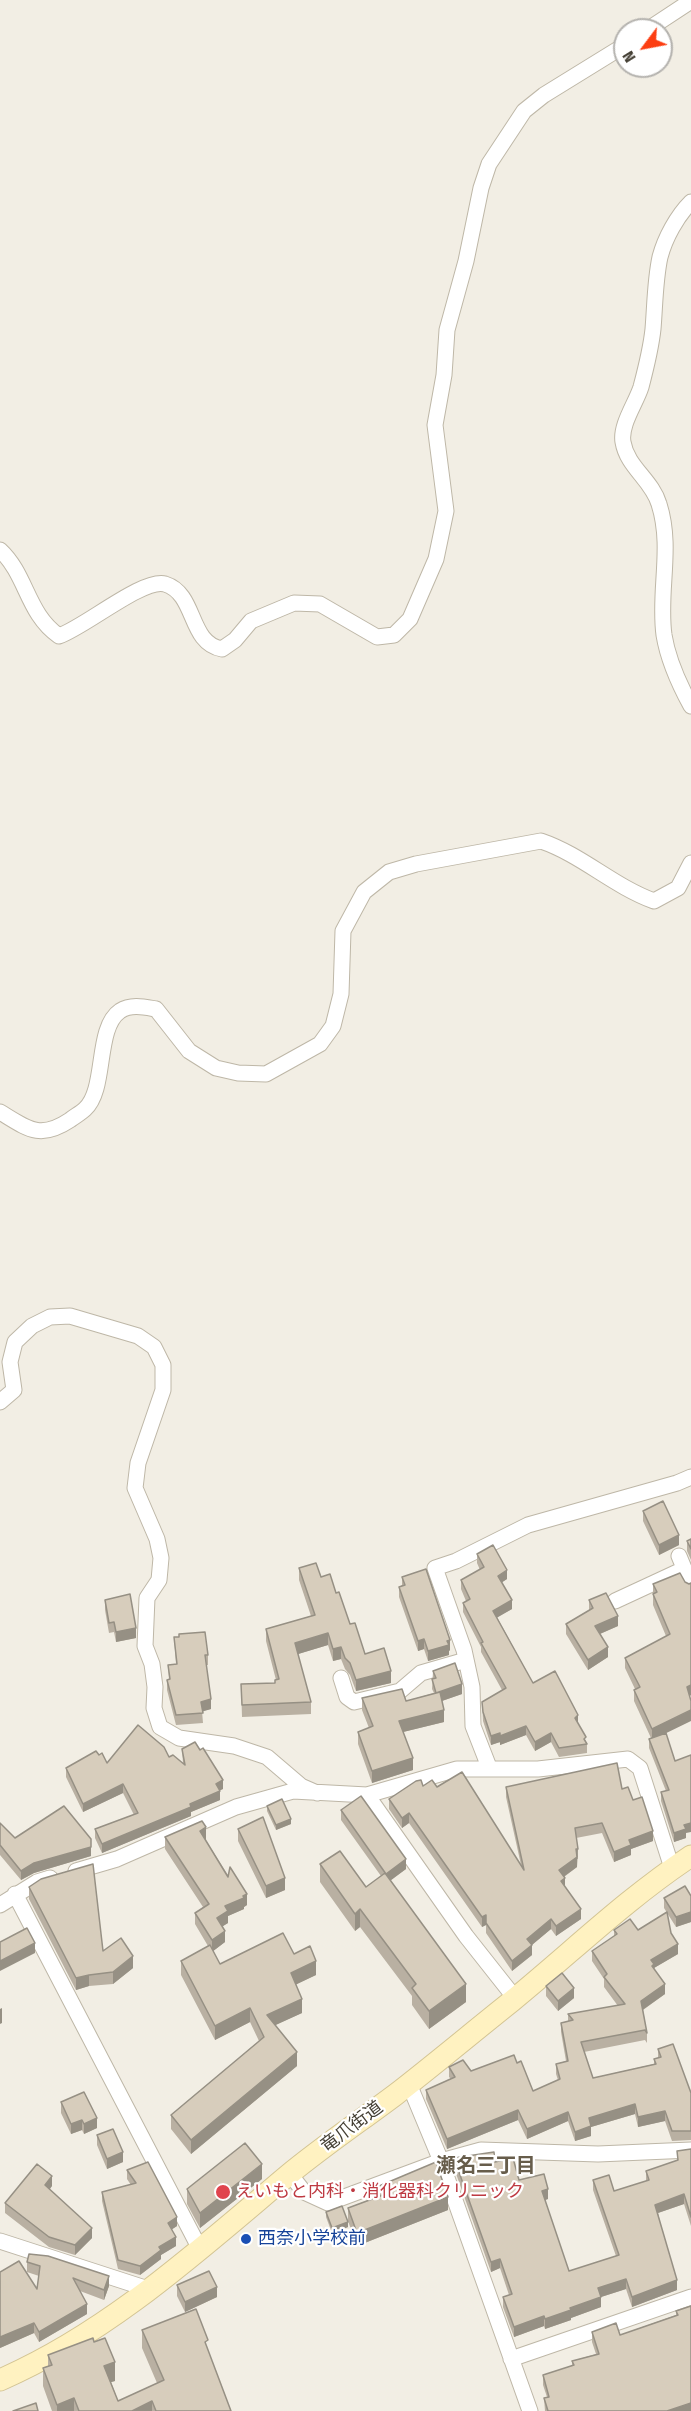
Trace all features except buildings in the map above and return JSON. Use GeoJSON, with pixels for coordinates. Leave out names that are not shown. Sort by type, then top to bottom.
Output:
{"type":"FeatureCollection","features":[{"type":"Feature","properties":{"kind":"main road","name":"竜爪街道"},"geometry":{"type":"LineString","coordinates":[[0,2380],[33,2366],[88,2332],[148,2289],[290,2174],[409,2084],[515,1998],[619,1908],[691,1856]]}},
{"type":"Feature","properties":{"kind":"street"},"geometry":{"type":"LineString","coordinates":[[666,18],[691,2]]}},
{"type":"Feature","properties":{"kind":"street"},"geometry":{"type":"LineString","coordinates":[[0,550],[10,560],[32,607],[47,627],[59,636],[74,631],[138,590],[160,583],[173,586],[182,594],[201,636],[211,647],[222,649],[235,640],[251,621],[294,603],[320,604],[377,637],[394,635],[401,630],[410,620],[436,559],[446,511],[435,425],[444,375],[447,330],[466,261],[481,188],[489,164],[524,111],[544,95],[613,52]]}},
{"type":"Feature","properties":{"kind":"street"},"geometry":{"type":"LineString","coordinates":[[691,202],[680,213],[661,255],[652,331],[643,380],[625,426],[622,441],[630,461],[647,480],[659,502],[666,536],[664,632],[668,656],[691,706]]}},
{"type":"Feature","properties":{"kind":"street"},"geometry":{"type":"LineString","coordinates":[[0,1112],[31,1131],[56,1129],[87,1108],[97,1084],[108,1025],[120,1011],[137,1006],[156,1009],[189,1051],[216,1068],[238,1073],[266,1074],[292,1062],[320,1044],[333,1026],[342,994],[343,932],[364,892],[389,872],[416,864],[541,841],[560,847],[633,893],[654,901],[678,888],[691,862]]}},
{"type":"Feature","properties":{"kind":"street"},"geometry":{"type":"LineString","coordinates":[[0,1402],[14,1390],[10,1362],[15,1342],[32,1326],[50,1317],[70,1316],[138,1335],[154,1347],[163,1365],[163,1390],[138,1463],[135,1488],[157,1539],[161,1558],[159,1580],[147,1598],[145,1646],[152,1664],[155,1687],[154,1708],[160,1727],[179,1738],[234,1746],[267,1757],[301,1786],[317,1793]]}},
{"type":"Feature","properties":{"kind":"street"},"geometry":{"type":"LineString","coordinates":[[489,1767],[473,1726],[472,1687],[466,1660],[435,1568],[456,1561],[528,1525],[677,1484],[691,1477]]}},
{"type":"Feature","properties":{"kind":"street"},"geometry":{"type":"LineString","coordinates":[[615,1601],[681,1562],[691,1585]]}},
{"type":"Feature","properties":{"kind":"street"},"geometry":{"type":"LineString","coordinates":[[341,1678],[347,1697],[354,1702],[400,1692],[421,1673],[466,1660]]}},
{"type":"Feature","properties":{"kind":"street"},"geometry":{"type":"LineString","coordinates":[[0,1905],[37,1882],[117,1859],[236,1807],[270,1796],[293,1791],[367,1794],[457,1769],[489,1767],[538,1769],[628,1759],[640,1768],[672,1868]]}},
{"type":"Feature","properties":{"kind":"street"},"geometry":{"type":"LineString","coordinates":[[367,1794],[466,1936],[515,1998]]}},
{"type":"Feature","properties":{"kind":"street"},"geometry":{"type":"LineString","coordinates":[[15,1894],[200,2249]]}},
{"type":"Feature","properties":{"kind":"street"},"geometry":{"type":"LineString","coordinates":[[409,2084],[441,2161],[530,2411]]}},
{"type":"Feature","properties":{"kind":"street"},"geometry":{"type":"LineString","coordinates":[[290,2174],[304,2192],[328,2203],[441,2161],[481,2150],[598,2154],[691,2150]]}},
{"type":"Feature","properties":{"kind":"street"},"geometry":{"type":"LineString","coordinates":[[0,2241],[148,2289]]}},
{"type":"Feature","properties":{"kind":"street"},"geometry":{"type":"LineString","coordinates":[[511,2359],[691,2297]]}},
{"type":"Feature","properties":{"kind":"place","name":"えいもと内科・消化器科クリニック"},"geometry":{"type":"Point","coordinates":[223,2192]}},
{"type":"Feature","properties":{"kind":"place","name":"西奈小学校前"},"geometry":{"type":"Point","coordinates":[246,2239]}},
{"type":"Feature","properties":{"kind":"district","name":"瀬名三丁目"},"geometry":{"type":"Point","coordinates":[486,2166]}}]}
